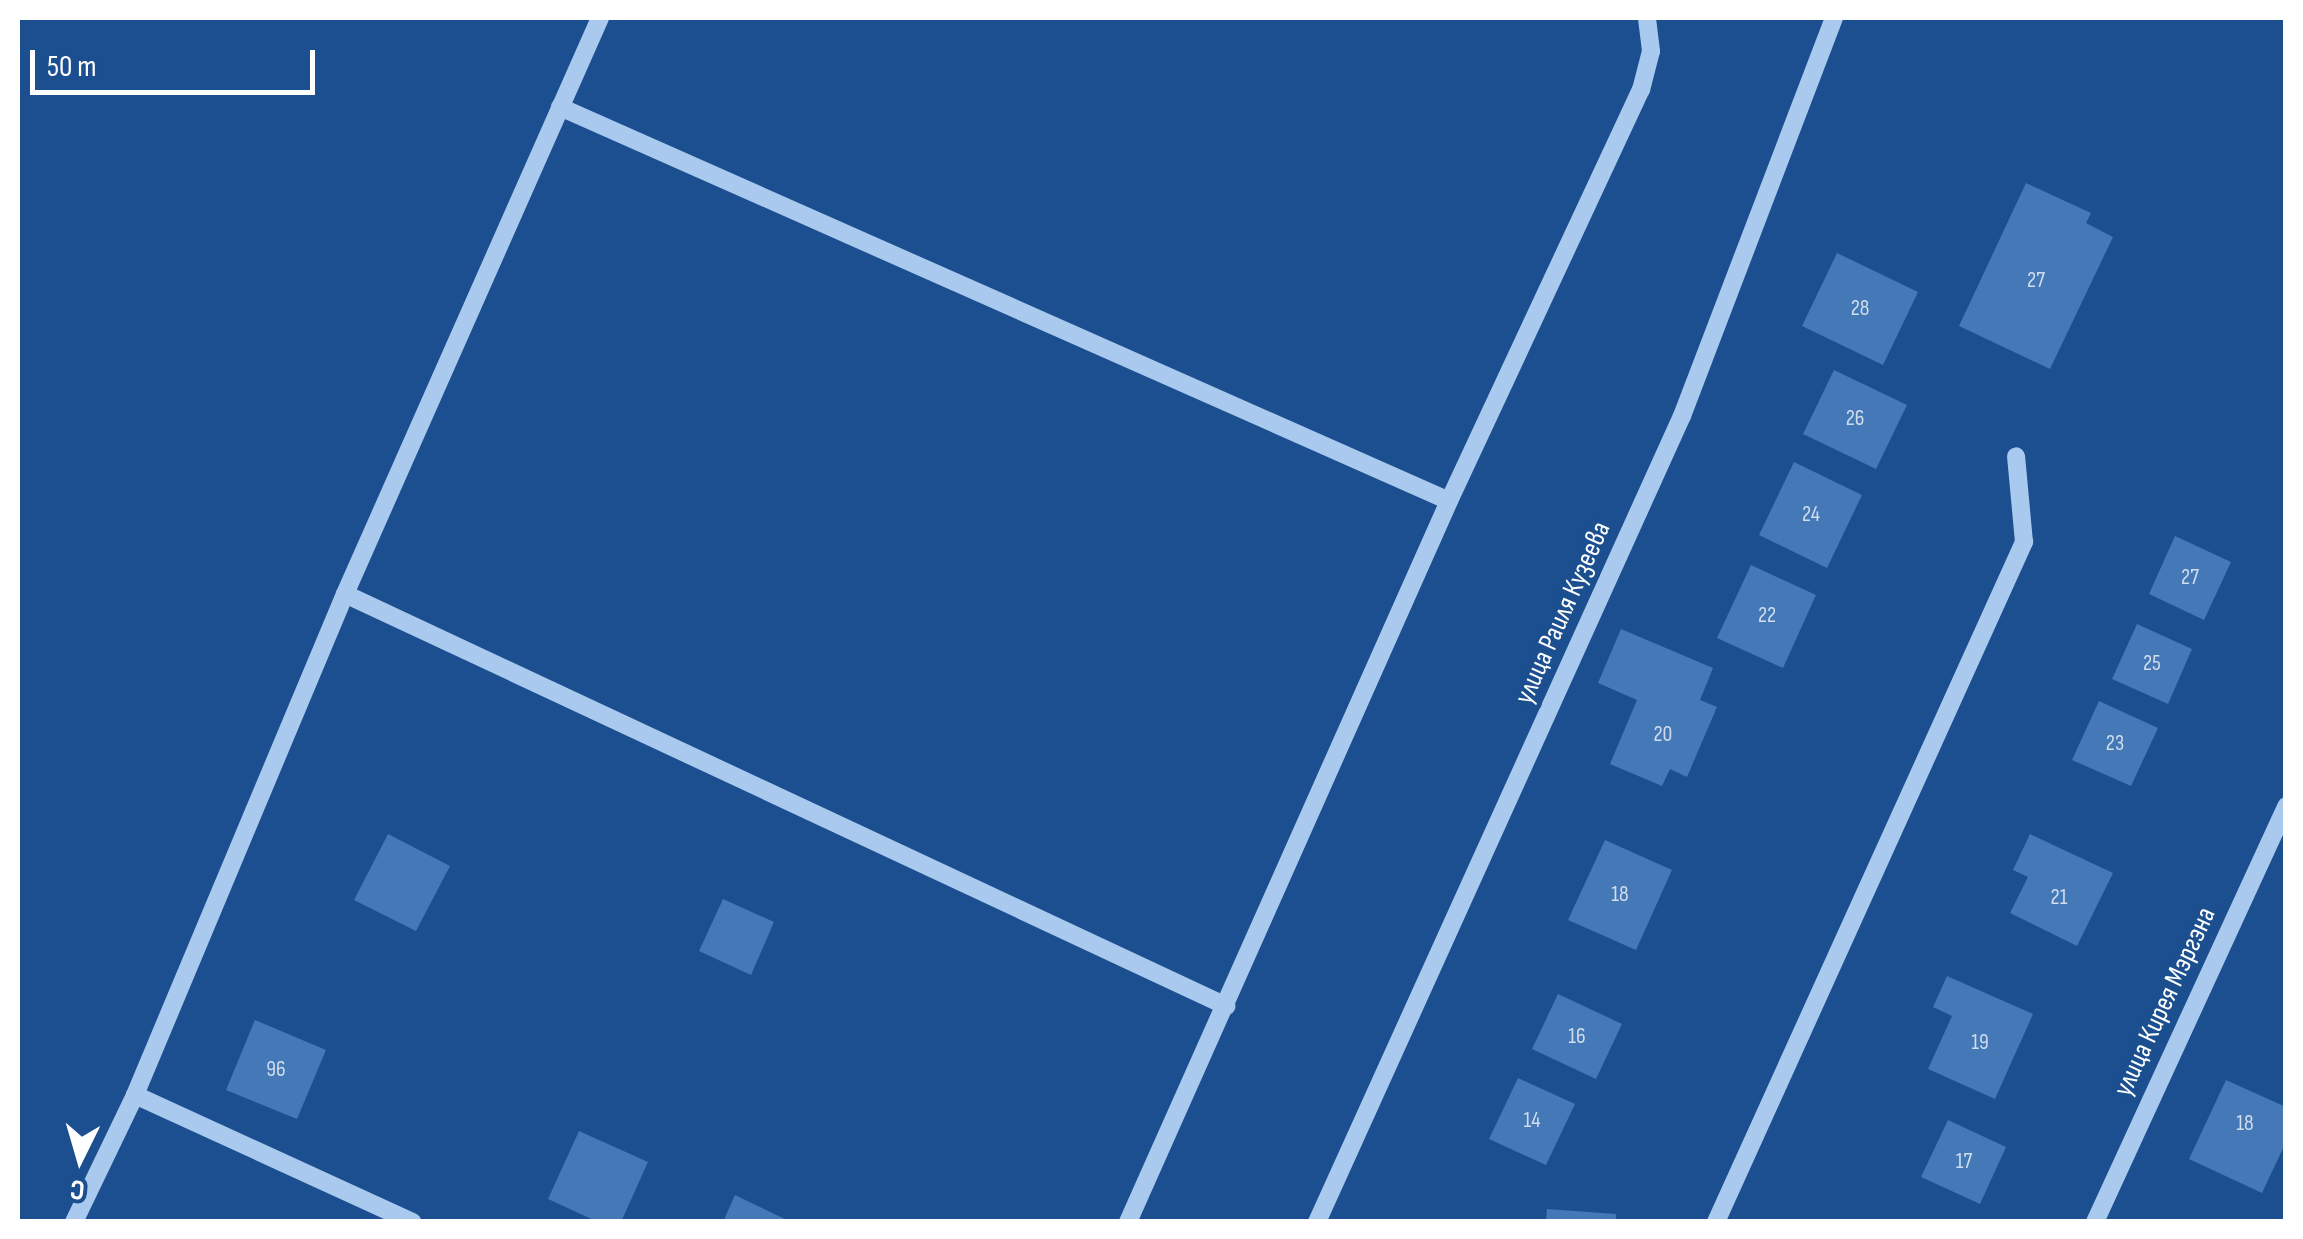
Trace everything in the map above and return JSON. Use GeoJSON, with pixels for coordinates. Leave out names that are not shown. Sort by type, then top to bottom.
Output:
{"type":"FeatureCollection","features":[{"type":"Feature","properties":{"kind":"street"},"geometry":{"type":"LineString","coordinates":[[74,1222],[135,1095],[345,594],[600,18]]}},
{"type":"Feature","properties":{"kind":"street"},"geometry":{"type":"LineString","coordinates":[[1128,1222],[1449,501],[1646,79],[1652,50],[1647,18]]}},
{"type":"Feature","properties":{"kind":"street","name":"улица Раиля Кузеева"},"geometry":{"type":"LineString","coordinates":[[1318,1222],[1682,416],[1834,18]]}},
{"type":"Feature","properties":{"kind":"street"},"geometry":{"type":"LineString","coordinates":[[560,107],[1449,501]]}},
{"type":"Feature","properties":{"kind":"street"},"geometry":{"type":"LineString","coordinates":[[1716,1222],[2024,542],[2016,456]]}},
{"type":"Feature","properties":{"kind":"street"},"geometry":{"type":"LineString","coordinates":[[345,594],[1226,1006]]}},
{"type":"Feature","properties":{"kind":"street","name":"улица Кирея Мэргэна"},"geometry":{"type":"LineString","coordinates":[[2094,1222],[2278,844],[2286,806]]}},
{"type":"Feature","properties":{"kind":"street"},"geometry":{"type":"LineString","coordinates":[[135,1095],[412,1222]]}},
{"type":"Feature","properties":{"kind":"building"},"geometry":{"type":"Polygon","coordinates":[[[2026,183],[2091,213],[2086,223],[2113,237],[2050,369],[1959,326],[2026,183]]]}},
{"type":"Feature","properties":{"kind":"building"},"geometry":{"type":"Polygon","coordinates":[[[1837,253],[1918,292],[1883,365],[1802,326],[1837,253]]]}},
{"type":"Feature","properties":{"kind":"building"},"geometry":{"type":"Polygon","coordinates":[[[1834,370],[1907,405],[1876,469],[1803,434],[1834,370]]]}},
{"type":"Feature","properties":{"kind":"building"},"geometry":{"type":"Polygon","coordinates":[[[1794,462],[1862,495],[1827,568],[1759,535],[1794,462]]]}},
{"type":"Feature","properties":{"kind":"building"},"geometry":{"type":"Polygon","coordinates":[[[2175,536],[2231,562],[2204,620],[2149,594],[2175,536]]]}},
{"type":"Feature","properties":{"kind":"building"},"geometry":{"type":"Polygon","coordinates":[[[1751,565],[1816,595],[1783,668],[1717,638],[1751,565]]]}},
{"type":"Feature","properties":{"kind":"building"},"geometry":{"type":"Polygon","coordinates":[[[2137,624],[2192,649],[2168,704],[2112,679],[2137,624]]]}},
{"type":"Feature","properties":{"kind":"building"},"geometry":{"type":"Polygon","coordinates":[[[1621,629],[1713,668],[1700,700],[1717,707],[1687,777],[1670,769],[1662,786],[1610,764],[1637,700],[1598,683],[1621,629]]]}},
{"type":"Feature","properties":{"kind":"building"},"geometry":{"type":"Polygon","coordinates":[[[2099,701],[2158,728],[2131,786],[2072,760],[2099,701]]]}},
{"type":"Feature","properties":{"kind":"building"},"geometry":{"type":"Polygon","coordinates":[[[388,834],[450,866],[416,931],[354,900],[388,834]]]}},
{"type":"Feature","properties":{"kind":"building"},"geometry":{"type":"Polygon","coordinates":[[[2030,834],[2113,873],[2077,946],[2010,913],[2028,877],[2013,870],[2030,834]]]}},
{"type":"Feature","properties":{"kind":"building"},"geometry":{"type":"Polygon","coordinates":[[[1605,840],[1672,870],[1636,950],[1568,920],[1605,840]]]}},
{"type":"Feature","properties":{"kind":"building"},"geometry":{"type":"Polygon","coordinates":[[[723,899],[774,922],[751,975],[699,951],[723,899]]]}},
{"type":"Feature","properties":{"kind":"building"},"geometry":{"type":"Polygon","coordinates":[[[1947,976],[2033,1014],[1995,1099],[1928,1069],[1952,1016],[1933,1007],[1947,976]]]}},
{"type":"Feature","properties":{"kind":"building"},"geometry":{"type":"Polygon","coordinates":[[[1558,994],[1622,1024],[1596,1079],[1532,1049],[1558,994]]]}},
{"type":"Feature","properties":{"kind":"building"},"geometry":{"type":"Polygon","coordinates":[[[255,1020],[326,1050],[297,1119],[226,1090],[255,1020]]]}},
{"type":"Feature","properties":{"kind":"building"},"geometry":{"type":"Polygon","coordinates":[[[1518,1078],[1575,1104],[1546,1165],[1489,1139],[1518,1078]]]}},
{"type":"Feature","properties":{"kind":"building"},"geometry":{"type":"Polygon","coordinates":[[[2226,1080],[2286,1107],[2286,1142],[2262,1193],[2189,1159],[2226,1080]]]}},
{"type":"Feature","properties":{"kind":"building"},"geometry":{"type":"Polygon","coordinates":[[[1948,1120],[2006,1147],[1980,1204],[1921,1177],[1948,1120]]]}},
{"type":"Feature","properties":{"kind":"building"},"geometry":{"type":"Polygon","coordinates":[[[579,1131],[648,1162],[621,1222],[598,1222],[548,1199],[579,1131]]]}},
{"type":"Feature","properties":{"kind":"building"},"geometry":{"type":"Polygon","coordinates":[[[735,1195],[791,1222],[723,1222],[735,1195]]]}},
{"type":"Feature","properties":{"kind":"building"},"geometry":{"type":"Polygon","coordinates":[[[1547,1209],[1616,1214],[1616,1222],[1546,1222],[1547,1209]]]}}]}
